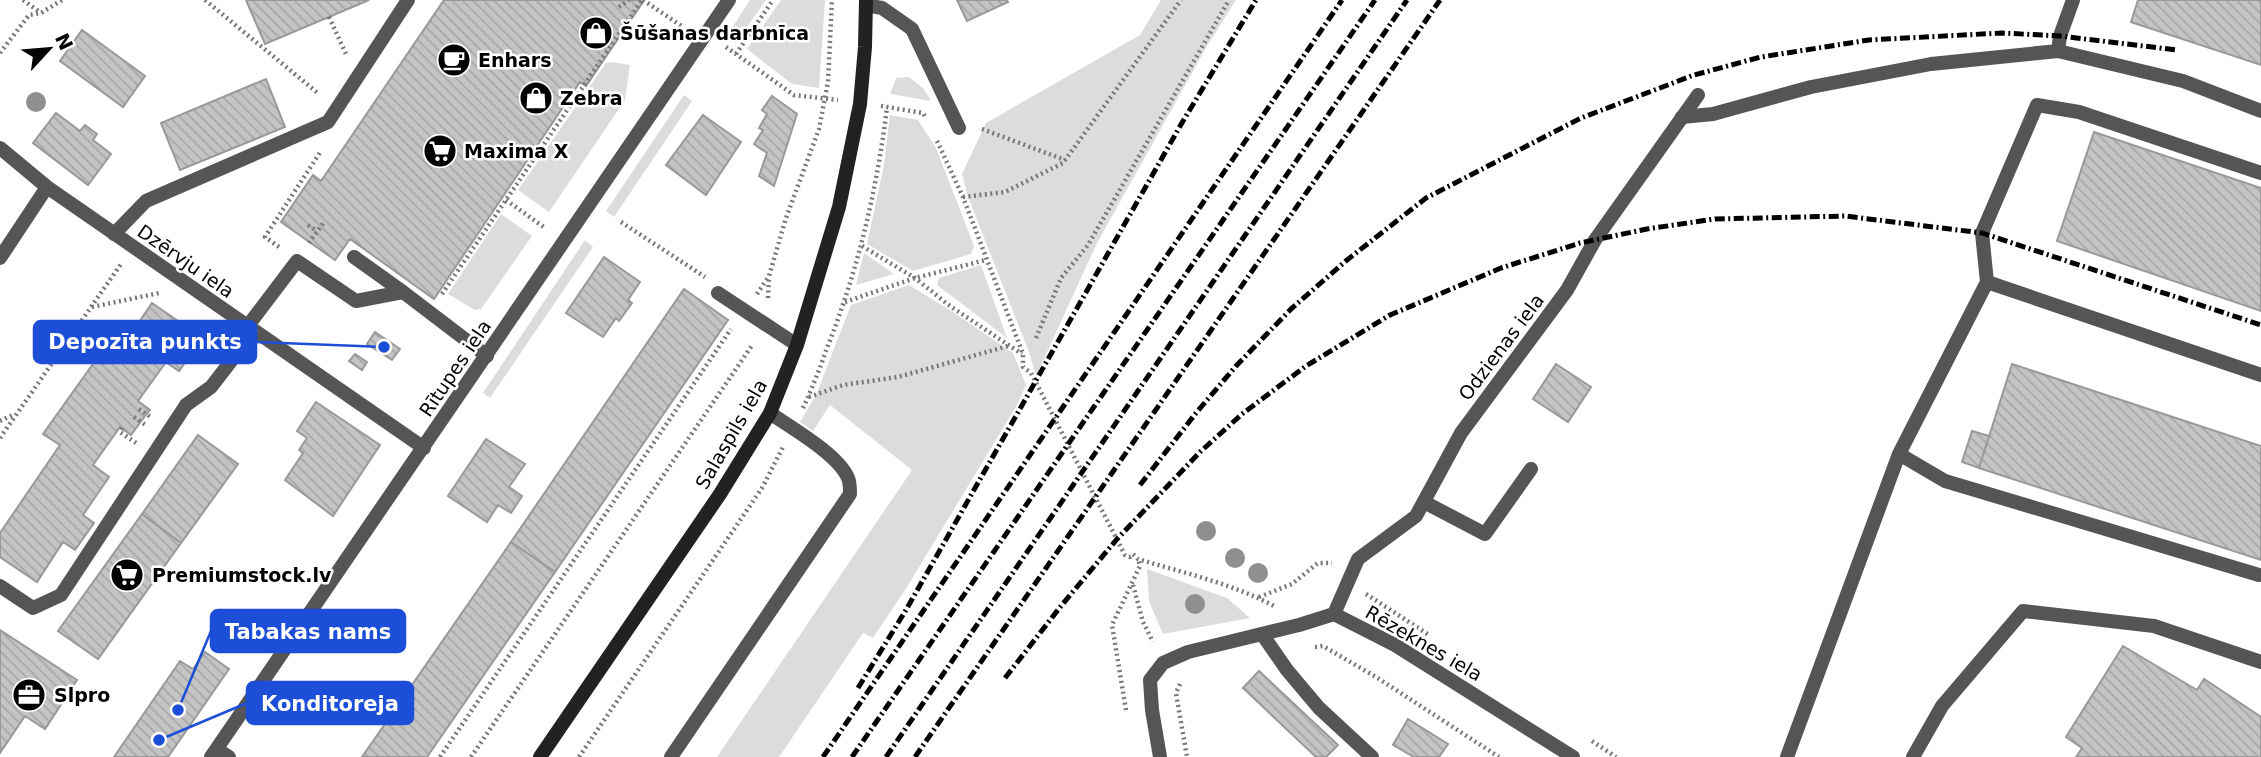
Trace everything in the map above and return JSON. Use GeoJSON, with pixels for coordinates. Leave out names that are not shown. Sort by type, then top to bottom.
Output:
{"type":"FeatureCollection","features":[{"type":"Feature","properties":{"kind":"street"},"geometry":{"type":"LineString","coordinates":[[114,234],[146,201],[328,122],[408,0]]}},
{"type":"Feature","properties":{"kind":"street","name":"Rītupes iela"},"geometry":{"type":"LineString","coordinates":[[219,754],[729,0]]}},
{"type":"Feature","properties":{"kind":"street"},"geometry":{"type":"LineString","coordinates":[[2058,51],[2060,36],[2073,0]]}},
{"type":"Feature","properties":{"kind":"street"},"geometry":{"type":"LineString","coordinates":[[866,3],[883,8],[912,29],[959,128]]}},
{"type":"Feature","properties":{"kind":"street","name":"Salaspils iela"},"geometry":{"type":"LineString","coordinates":[[540,757],[720,494],[770,413],[797,345],[839,208],[860,104],[866,3]]}},
{"type":"Feature","properties":{"kind":"street"},"geometry":{"type":"LineString","coordinates":[[1682,117],[1713,114],[1811,88],[1931,64],[2058,51],[2183,81],[2261,111]]}},
{"type":"Feature","properties":{"kind":"street","name":"Odzienas iela"},"geometry":{"type":"LineString","coordinates":[[1334,614],[1358,559],[1416,516],[1461,433],[1567,290],[1595,240],[1698,95]]}},
{"type":"Feature","properties":{"kind":"street"},"geometry":{"type":"LineString","coordinates":[[1787,757],[1899,454],[1987,282],[1982,233],[2037,105],[2079,113],[2261,173]]}},
{"type":"Feature","properties":{"kind":"street","name":"Dzērvju iela"},"geometry":{"type":"LineString","coordinates":[[0,148],[47,187],[424,448]]}},
{"type":"Feature","properties":{"kind":"street"},"geometry":{"type":"LineString","coordinates":[[0,258],[47,187]]}},
{"type":"Feature","properties":{"kind":"street"},"geometry":{"type":"LineString","coordinates":[[354,257],[487,356]]}},
{"type":"Feature","properties":{"kind":"street"},"geometry":{"type":"LineString","coordinates":[[0,586],[33,608],[61,595],[186,405],[211,387],[242,347],[247,327],[297,261],[356,302],[403,292]]}},
{"type":"Feature","properties":{"kind":"street"},"geometry":{"type":"LineString","coordinates":[[1987,282],[2261,375]]}},
{"type":"Feature","properties":{"kind":"street"},"geometry":{"type":"LineString","coordinates":[[718,293],[797,345]]}},
{"type":"Feature","properties":{"kind":"street"},"geometry":{"type":"LineString","coordinates":[[671,757],[850,494],[849,479],[841,468],[808,437],[770,413]]}},
{"type":"Feature","properties":{"kind":"street"},"geometry":{"type":"LineString","coordinates":[[1899,454],[1944,481],[2259,575]]}},
{"type":"Feature","properties":{"kind":"street"},"geometry":{"type":"LineString","coordinates":[[1424,502],[1486,534],[1531,469]]}},
{"type":"Feature","properties":{"kind":"street"},"geometry":{"type":"LineString","coordinates":[[1913,757],[1942,706],[2023,611],[2154,626],[2261,662]]}},
{"type":"Feature","properties":{"kind":"street","name":"Rēzeknes iela"},"geometry":{"type":"LineString","coordinates":[[1163,663],[1188,652],[1334,614],[1395,645],[1573,757]]}},
{"type":"Feature","properties":{"kind":"street"},"geometry":{"type":"LineString","coordinates":[[1262,634],[1287,670],[1319,708],[1372,757]]}},
{"type":"Feature","properties":{"kind":"street"},"geometry":{"type":"LineString","coordinates":[[1160,757],[1150,680],[1163,663]]}},
{"type":"Feature","properties":{"kind":"path"},"geometry":{"type":"LineString","coordinates":[[23,0],[41,13]]}},
{"type":"Feature","properties":{"kind":"path"},"geometry":{"type":"LineString","coordinates":[[0,53],[29,15],[41,13],[62,0]]}},
{"type":"Feature","properties":{"kind":"path"},"geometry":{"type":"LineString","coordinates":[[205,0],[336,108]]}},
{"type":"Feature","properties":{"kind":"path"},"geometry":{"type":"LineString","coordinates":[[619,7],[629,0]]}},
{"type":"Feature","properties":{"kind":"path"},"geometry":{"type":"LineString","coordinates":[[430,312],[643,0],[683,28]]}},
{"type":"Feature","properties":{"kind":"path"},"geometry":{"type":"LineString","coordinates":[[736,54],[773,0]]}},
{"type":"Feature","properties":{"kind":"path"},"geometry":{"type":"LineString","coordinates":[[471,757],[766,325],[769,276],[786,218],[819,129],[828,82],[832,0]]}},
{"type":"Feature","properties":{"kind":"path"},"geometry":{"type":"LineString","coordinates":[[963,197],[1005,192],[1065,160],[1181,0]]}},
{"type":"Feature","properties":{"kind":"path"},"geometry":{"type":"LineString","coordinates":[[1036,338],[1061,278],[1088,246],[1228,0]]}},
{"type":"Feature","properties":{"kind":"path"},"geometry":{"type":"LineString","coordinates":[[328,17],[357,76]]}},
{"type":"Feature","properties":{"kind":"path"},"geometry":{"type":"LineString","coordinates":[[707,33],[794,95],[841,101]]}},
{"type":"Feature","properties":{"kind":"path"},"geometry":{"type":"LineString","coordinates":[[839,112],[841,88]]}},
{"type":"Feature","properties":{"kind":"path"},"geometry":{"type":"LineString","coordinates":[[860,104],[923,113],[929,125]]}},
{"type":"Feature","properties":{"kind":"path"},"geometry":{"type":"LineString","coordinates":[[579,757],[762,488],[808,397],[845,302],[862,246],[881,157],[887,107]]}},
{"type":"Feature","properties":{"kind":"path"},"geometry":{"type":"LineString","coordinates":[[978,128],[1065,160]]}},
{"type":"Feature","properties":{"kind":"path"},"geometry":{"type":"LineString","coordinates":[[935,137],[963,197],[1023,354],[1023,367],[1031,373],[1125,555],[1129,557],[1133,554],[1138,559],[1258,598],[1299,625]]}},
{"type":"Feature","properties":{"kind":"path"},"geometry":{"type":"LineString","coordinates":[[506,200],[545,228]]}},
{"type":"Feature","properties":{"kind":"path"},"geometry":{"type":"LineString","coordinates":[[621,222],[711,281],[718,293]]}},
{"type":"Feature","properties":{"kind":"path"},"geometry":{"type":"LineString","coordinates":[[308,225],[317,231]]}},
{"type":"Feature","properties":{"kind":"path"},"geometry":{"type":"LineString","coordinates":[[862,246],[915,278],[950,306],[1023,354]]}},
{"type":"Feature","properties":{"kind":"path"},"geometry":{"type":"LineString","coordinates":[[0,438],[133,247]]}},
{"type":"Feature","properties":{"kind":"path"},"geometry":{"type":"LineString","coordinates":[[845,302],[915,278],[986,260]]}},
{"type":"Feature","properties":{"kind":"path"},"geometry":{"type":"LineString","coordinates":[[440,757],[769,276]]}},
{"type":"Feature","properties":{"kind":"path"},"geometry":{"type":"LineString","coordinates":[[90,308],[163,292]]}},
{"type":"Feature","properties":{"kind":"path"},"geometry":{"type":"LineString","coordinates":[[198,338],[214,341]]}},
{"type":"Feature","properties":{"kind":"path"},"geometry":{"type":"LineString","coordinates":[[808,397],[843,386],[898,377],[1008,346]]}},
{"type":"Feature","properties":{"kind":"path"},"geometry":{"type":"LineString","coordinates":[[0,421],[17,413]]}},
{"type":"Feature","properties":{"kind":"path"},"geometry":{"type":"LineString","coordinates":[[122,428],[120,432],[145,449]]}},
{"type":"Feature","properties":{"kind":"path"},"geometry":{"type":"LineString","coordinates":[[1127,715],[1112,625],[1140,566],[1138,559]]}},
{"type":"Feature","properties":{"kind":"path"},"geometry":{"type":"LineString","coordinates":[[1258,598],[1292,584],[1318,563],[1332,563],[1348,582]]}},
{"type":"Feature","properties":{"kind":"path"},"geometry":{"type":"LineString","coordinates":[[1132,584],[1143,622],[1163,663]]}},
{"type":"Feature","properties":{"kind":"shaded area"},"geometry":{"type":"Polygon","coordinates":[[[750,0],[766,0],[736,43],[726,37],[750,0]]]}},
{"type":"Feature","properties":{"kind":"shaded area"},"geometry":{"type":"Polygon","coordinates":[[[781,0],[825,0],[819,88],[792,84],[747,49],[781,0]]]}},
{"type":"Feature","properties":{"kind":"shaded area"},"geometry":{"type":"Polygon","coordinates":[[[1161,0],[1236,0],[1207,46],[1097,243],[1036,376],[968,197],[962,174],[986,123],[1140,35],[1161,0]]]}},
{"type":"Feature","properties":{"kind":"shaded area"},"geometry":{"type":"Polygon","coordinates":[[[606,63],[630,65],[625,100],[549,212],[518,190],[606,63]]]}},
{"type":"Feature","properties":{"kind":"shaded area"},"geometry":{"type":"Polygon","coordinates":[[[909,77],[924,89],[931,101],[890,94],[896,78],[909,77]]]}},
{"type":"Feature","properties":{"kind":"shaded area"},"geometry":{"type":"Polygon","coordinates":[[[684,95],[692,101],[614,217],[606,211],[684,95]]]}},
{"type":"Feature","properties":{"kind":"shaded area"},"geometry":{"type":"Polygon","coordinates":[[[890,115],[918,120],[936,148],[974,246],[971,254],[913,271],[867,244],[884,165],[890,115]]]}},
{"type":"Feature","properties":{"kind":"shaded area"},"geometry":{"type":"Polygon","coordinates":[[[501,214],[532,236],[481,309],[475,310],[448,294],[501,214]]]}},
{"type":"Feature","properties":{"kind":"shaded area"},"geometry":{"type":"Polygon","coordinates":[[[585,240],[593,247],[490,398],[483,393],[585,240]]]}},
{"type":"Feature","properties":{"kind":"shaded area"},"geometry":{"type":"Polygon","coordinates":[[[864,253],[894,274],[856,285],[864,253]]]}},
{"type":"Feature","properties":{"kind":"shaded area"},"geometry":{"type":"Polygon","coordinates":[[[981,265],[1007,338],[937,285],[939,278],[981,265]]]}},
{"type":"Feature","properties":{"kind":"shaded area"},"geometry":{"type":"Polygon","coordinates":[[[909,285],[1013,353],[1026,385],[1017,405],[907,587],[873,638],[863,633],[779,757],[717,757],[912,470],[830,405],[813,431],[800,422],[816,395],[851,305],[909,285]]]}},
{"type":"Feature","properties":{"kind":"shaded area"},"geometry":{"type":"Polygon","coordinates":[[[1147,569],[1227,598],[1250,618],[1163,634],[1149,601],[1147,569]]]}},
{"type":"Feature","properties":{"kind":"building"},"geometry":{"type":"Polygon","coordinates":[[[246,0],[369,0],[265,44],[246,0]]]}},
{"type":"Feature","properties":{"kind":"building"},"geometry":{"type":"Polygon","coordinates":[[[444,0],[643,2],[586,86],[580,82],[434,299],[350,239],[335,260],[281,222],[313,175],[321,181],[444,0]]]}},
{"type":"Feature","properties":{"kind":"building"},"geometry":{"type":"Polygon","coordinates":[[[957,0],[1007,0],[1008,2],[967,21],[957,0]]]}},
{"type":"Feature","properties":{"kind":"building"},"geometry":{"type":"Polygon","coordinates":[[[2138,0],[2261,0],[2261,65],[2131,22],[2138,0]]]}},
{"type":"Feature","properties":{"kind":"building"},"geometry":{"type":"Polygon","coordinates":[[[82,30],[145,76],[123,107],[60,61],[82,30]]]}},
{"type":"Feature","properties":{"kind":"building"},"geometry":{"type":"Polygon","coordinates":[[[266,79],[285,127],[180,170],[161,123],[266,79]]]}},
{"type":"Feature","properties":{"kind":"building"},"geometry":{"type":"Polygon","coordinates":[[[772,96],[797,114],[774,186],[759,176],[767,153],[754,144],[763,130],[759,128],[767,114],[762,110],[772,96]]]}},
{"type":"Feature","properties":{"kind":"building"},"geometry":{"type":"Polygon","coordinates":[[[56,113],[80,131],[85,125],[97,134],[93,140],[111,154],[88,185],[33,143],[56,113]]]}},
{"type":"Feature","properties":{"kind":"building"},"geometry":{"type":"Polygon","coordinates":[[[703,115],[741,142],[706,195],[666,165],[703,115]]]}},
{"type":"Feature","properties":{"kind":"building"},"geometry":{"type":"Polygon","coordinates":[[[2094,132],[2261,188],[2261,311],[2057,241],[2094,132]]]}},
{"type":"Feature","properties":{"kind":"building"},"geometry":{"type":"Polygon","coordinates":[[[604,257],[640,282],[628,300],[632,303],[619,321],[616,318],[603,337],[566,313],[604,257]]]}},
{"type":"Feature","properties":{"kind":"building"},"geometry":{"type":"Polygon","coordinates":[[[684,289],[728,320],[555,572],[511,542],[684,289]]]}},
{"type":"Feature","properties":{"kind":"building"},"geometry":{"type":"Polygon","coordinates":[[[152,303],[197,334],[199,343],[179,371],[129,337],[152,303]]]}},
{"type":"Feature","properties":{"kind":"building"},"geometry":{"type":"Polygon","coordinates":[[[118,329],[166,362],[138,401],[150,410],[131,435],[120,427],[93,465],[109,477],[83,515],[94,523],[75,550],[63,542],[37,582],[0,557],[0,533],[60,445],[43,434],[118,329]]]}},
{"type":"Feature","properties":{"kind":"building"},"geometry":{"type":"Polygon","coordinates":[[[375,332],[400,349],[392,360],[367,344],[375,332]]]}},
{"type":"Feature","properties":{"kind":"building"},"geometry":{"type":"Polygon","coordinates":[[[355,354],[367,362],[362,370],[349,361],[355,354]]]}},
{"type":"Feature","properties":{"kind":"building"},"geometry":{"type":"Polygon","coordinates":[[[1556,364],[1591,387],[1568,422],[1533,399],[1556,364]]]}},
{"type":"Feature","properties":{"kind":"building"},"geometry":{"type":"Polygon","coordinates":[[[2012,364],[2261,446],[2261,560],[1979,468],[2012,364]]]}},
{"type":"Feature","properties":{"kind":"building"},"geometry":{"type":"Polygon","coordinates":[[[316,402],[380,445],[333,516],[285,480],[303,453],[299,450],[307,438],[297,431],[316,402]]]}},
{"type":"Feature","properties":{"kind":"building"},"geometry":{"type":"Polygon","coordinates":[[[1972,431],[1989,436],[1979,468],[1962,462],[1972,431]]]}},
{"type":"Feature","properties":{"kind":"building"},"geometry":{"type":"Polygon","coordinates":[[[198,435],[238,464],[181,543],[142,514],[198,435]]]}},
{"type":"Feature","properties":{"kind":"building"},"geometry":{"type":"Polygon","coordinates":[[[486,439],[525,464],[509,487],[522,496],[511,513],[498,505],[487,522],[448,496],[486,439]]]}},
{"type":"Feature","properties":{"kind":"building"},"geometry":{"type":"Polygon","coordinates":[[[142,514],[181,543],[98,659],[58,631],[142,514]]]}},
{"type":"Feature","properties":{"kind":"building"},"geometry":{"type":"Polygon","coordinates":[[[511,542],[555,572],[427,757],[362,757],[511,542]]]}},
{"type":"Feature","properties":{"kind":"building"},"geometry":{"type":"Polygon","coordinates":[[[0,630],[77,680],[45,729],[25,716],[0,753],[0,630]]]}},
{"type":"Feature","properties":{"kind":"building"},"geometry":{"type":"Polygon","coordinates":[[[2123,646],[2197,690],[2204,679],[2261,717],[2261,757],[2076,757],[2082,748],[2066,737],[2123,646]]]}},
{"type":"Feature","properties":{"kind":"building"},"geometry":{"type":"Polygon","coordinates":[[[205,652],[229,669],[168,757],[114,757],[180,661],[193,669],[205,652]]]}},
{"type":"Feature","properties":{"kind":"building"},"geometry":{"type":"Polygon","coordinates":[[[1259,671],[1338,745],[1326,757],[1316,757],[1243,688],[1259,671]]]}},
{"type":"Feature","properties":{"kind":"building"},"geometry":{"type":"Polygon","coordinates":[[[1408,719],[1448,744],[1439,757],[1414,757],[1393,745],[1408,719]]]}},
{"type":"Feature","properties":{"kind":"railway"},"geometry":{"type":"LineString","coordinates":[[858,688],[906,610],[1183,121],[1256,0]]}},
{"type":"Feature","properties":{"kind":"railway"},"geometry":{"type":"LineString","coordinates":[[823,757],[1342,0]]}},
{"type":"Feature","properties":{"kind":"railway"},"geometry":{"type":"LineString","coordinates":[[852,757],[1375,0]]}},
{"type":"Feature","properties":{"kind":"railway"},"geometry":{"type":"LineString","coordinates":[[886,757],[1407,0]]}},
{"type":"Feature","properties":{"kind":"railway"},"geometry":{"type":"LineString","coordinates":[[915,757],[1440,0]]}},
{"type":"Feature","properties":{"kind":"railway"},"geometry":{"type":"LineString","coordinates":[[1140,485],[1236,366],[1291,309],[1347,260],[1426,198],[1581,118],[1694,75],[1761,57],[1869,40],[2002,33],[2060,36],[2177,50]]}},
{"type":"Feature","properties":{"kind":"railway"},"geometry":{"type":"LineString","coordinates":[[1005,678],[1117,539],[1200,452],[1242,414],[1306,366],[1390,315],[1501,268],[1580,243],[1715,219],[1845,216],[1982,233],[2261,325]]}},
{"type":"Feature","properties":{"kind":"place","name":"Šūšanas darbnīca"},"geometry":{"type":"Point","coordinates":[596,33]}},
{"type":"Feature","properties":{"kind":"place","name":"Enhars"},"geometry":{"type":"Point","coordinates":[454,60]}},
{"type":"Feature","properties":{"kind":"place","name":"Zebra"},"geometry":{"type":"Point","coordinates":[536,98]}},
{"type":"Feature","properties":{"kind":"place","name":"Maxima X"},"geometry":{"type":"Point","coordinates":[440,151]}},
{"type":"Feature","properties":{"kind":"place","name":"Depozīta punkts"},"geometry":{"type":"Point","coordinates":[384,347]}},
{"type":"Feature","properties":{"kind":"place","name":"Premiumstock.lv"},"geometry":{"type":"Point","coordinates":[127,575]}},
{"type":"Feature","properties":{"kind":"place","name":"Slpro"},"geometry":{"type":"Point","coordinates":[29,695]}},
{"type":"Feature","properties":{"kind":"place","name":"Tabakas nams"},"geometry":{"type":"Point","coordinates":[178,710]}},
{"type":"Feature","properties":{"kind":"place","name":"Konditoreja"},"geometry":{"type":"Point","coordinates":[159,740]}}]}
